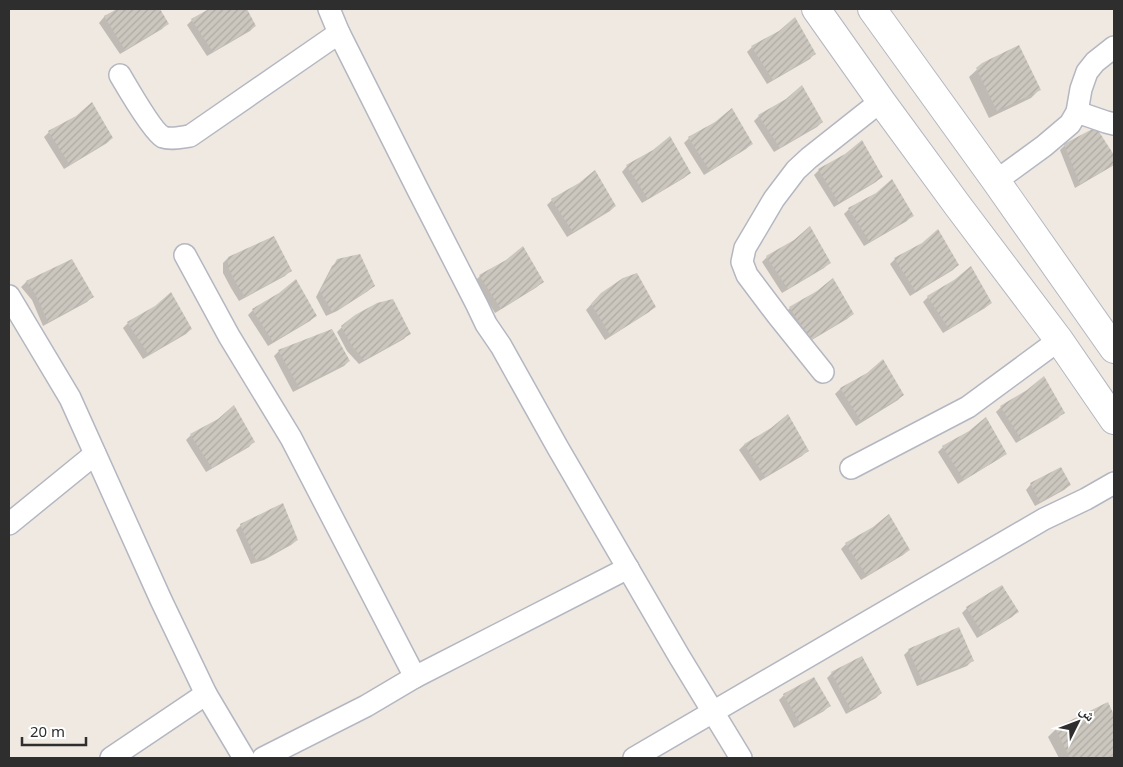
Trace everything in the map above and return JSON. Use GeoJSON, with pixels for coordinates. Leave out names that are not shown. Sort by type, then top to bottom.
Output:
{"type":"FeatureCollection","features":[{"type":"Feature","properties":{"kind":"main road"},"geometry":{"type":"LineString","coordinates":[[816,9],[880,101],[1059,340],[1114,420]]}},
{"type":"Feature","properties":{"kind":"main road"},"geometry":{"type":"LineString","coordinates":[[872,9],[1110,336]]}},
{"type":"Feature","properties":{"kind":"street"},"geometry":{"type":"LineString","coordinates":[[330,9],[339,33],[486,324],[501,346],[558,448],[741,758]]}},
{"type":"Feature","properties":{"kind":"street"},"geometry":{"type":"LineString","coordinates":[[120,75],[154,129],[163,136],[172,138],[190,136],[339,33]]}},
{"type":"Feature","properties":{"kind":"street"},"geometry":{"type":"LineString","coordinates":[[996,181],[1070,124],[1076,112],[1087,72],[1095,62],[1114,47]]}},
{"type":"Feature","properties":{"kind":"street"},"geometry":{"type":"LineString","coordinates":[[823,372],[747,275],[742,262],[744,248],[774,199],[796,170],[880,101]]}},
{"type":"Feature","properties":{"kind":"street"},"geometry":{"type":"LineString","coordinates":[[1076,112],[1114,124]]}},
{"type":"Feature","properties":{"kind":"street"},"geometry":{"type":"LineString","coordinates":[[185,255],[229,336],[291,438],[415,677]]}},
{"type":"Feature","properties":{"kind":"street"},"geometry":{"type":"LineString","coordinates":[[9,296],[70,398],[161,600],[206,694],[244,758]]}},
{"type":"Feature","properties":{"kind":"street"},"geometry":{"type":"LineString","coordinates":[[851,468],[968,407],[1059,340]]}},
{"type":"Feature","properties":{"kind":"street"},"geometry":{"type":"LineString","coordinates":[[9,524],[95,454]]}},
{"type":"Feature","properties":{"kind":"street"},"geometry":{"type":"LineString","coordinates":[[634,758],[1044,519],[1114,483]]}},
{"type":"Feature","properties":{"kind":"street"},"geometry":{"type":"LineString","coordinates":[[263,758],[366,706],[415,677],[628,568]]}},
{"type":"Feature","properties":{"kind":"street"},"geometry":{"type":"LineString","coordinates":[[111,758],[206,694]]}},
{"type":"Feature","properties":{"kind":"building"},"geometry":{"type":"Polygon","coordinates":[[[117,9],[160,9],[169,24],[125,50],[104,16],[117,9]]]}},
{"type":"Feature","properties":{"kind":"building"},"geometry":{"type":"Polygon","coordinates":[[[209,9],[247,9],[256,26],[213,52],[191,19],[209,9]]]}},
{"type":"Feature","properties":{"kind":"building"},"geometry":{"type":"Polygon","coordinates":[[[795,17],[816,54],[773,80],[751,46],[779,31],[795,17]]]}},
{"type":"Feature","properties":{"kind":"building"},"geometry":{"type":"Polygon","coordinates":[[[1019,45],[1041,90],[997,111],[976,68],[982,63],[1019,45]]]}},
{"type":"Feature","properties":{"kind":"building"},"geometry":{"type":"Polygon","coordinates":[[[802,85],[823,122],[780,148],[758,115],[786,99],[802,85]]]}},
{"type":"Feature","properties":{"kind":"building"},"geometry":{"type":"Polygon","coordinates":[[[92,102],[113,138],[70,165],[48,131],[76,116],[92,102]]]}},
{"type":"Feature","properties":{"kind":"building"},"geometry":{"type":"Polygon","coordinates":[[[732,108],[753,144],[710,171],[688,137],[715,122],[732,108]]]}},
{"type":"Feature","properties":{"kind":"building"},"geometry":{"type":"Polygon","coordinates":[[[1096,127],[1114,155],[1114,165],[1080,184],[1064,144],[1096,127]]]}},
{"type":"Feature","properties":{"kind":"building"},"geometry":{"type":"Polygon","coordinates":[[[670,136],[691,173],[648,199],[626,165],[653,150],[670,136]]]}},
{"type":"Feature","properties":{"kind":"building"},"geometry":{"type":"Polygon","coordinates":[[[862,140],[883,177],[839,203],[818,169],[845,154],[862,140]]]}},
{"type":"Feature","properties":{"kind":"building"},"geometry":{"type":"Polygon","coordinates":[[[595,170],[616,206],[573,232],[551,199],[579,183],[595,170]]]}},
{"type":"Feature","properties":{"kind":"building"},"geometry":{"type":"Polygon","coordinates":[[[892,179],[914,216],[870,242],[848,208],[876,193],[892,179]]]}},
{"type":"Feature","properties":{"kind":"building"},"geometry":{"type":"Polygon","coordinates":[[[810,226],[831,263],[788,289],[766,256],[794,240],[810,226]]]}},
{"type":"Feature","properties":{"kind":"building"},"geometry":{"type":"Polygon","coordinates":[[[938,229],[959,265],[916,292],[894,258],[922,243],[938,229]]]}},
{"type":"Feature","properties":{"kind":"building"},"geometry":{"type":"Polygon","coordinates":[[[274,236],[292,271],[245,297],[228,267],[228,257],[274,236]]]}},
{"type":"Feature","properties":{"kind":"building"},"geometry":{"type":"Polygon","coordinates":[[[523,246],[544,282],[501,309],[479,275],[506,260],[523,246]]]}},
{"type":"Feature","properties":{"kind":"building"},"geometry":{"type":"Polygon","coordinates":[[[360,254],[375,286],[332,312],[320,291],[337,259],[360,254]]]}},
{"type":"Feature","properties":{"kind":"building"},"geometry":{"type":"Polygon","coordinates":[[[72,259],[94,297],[48,322],[36,295],[26,281],[72,259]]]}},
{"type":"Feature","properties":{"kind":"building"},"geometry":{"type":"Polygon","coordinates":[[[971,266],[992,303],[949,329],[927,296],[954,280],[971,266]]]}},
{"type":"Feature","properties":{"kind":"building"},"geometry":{"type":"Polygon","coordinates":[[[637,273],[656,307],[611,336],[591,304],[601,293],[623,278],[637,273]]]}},
{"type":"Feature","properties":{"kind":"building"},"geometry":{"type":"Polygon","coordinates":[[[833,278],[854,314],[811,340],[789,307],[817,291],[833,278]]]}},
{"type":"Feature","properties":{"kind":"building"},"geometry":{"type":"Polygon","coordinates":[[[296,279],[317,316],[273,342],[252,309],[279,293],[296,279]]]}},
{"type":"Feature","properties":{"kind":"building"},"geometry":{"type":"Polygon","coordinates":[[[171,292],[192,329],[149,355],[127,322],[155,306],[171,292]]]}},
{"type":"Feature","properties":{"kind":"building"},"geometry":{"type":"Polygon","coordinates":[[[393,299],[411,334],[364,360],[352,346],[341,326],[355,315],[377,303],[393,299]]]}},
{"type":"Feature","properties":{"kind":"building"},"geometry":{"type":"Polygon","coordinates":[[[332,329],[350,361],[299,387],[278,350],[332,329]]]}},
{"type":"Feature","properties":{"kind":"building"},"geometry":{"type":"Polygon","coordinates":[[[883,359],[904,395],[861,421],[840,388],[867,373],[883,359]]]}},
{"type":"Feature","properties":{"kind":"building"},"geometry":{"type":"Polygon","coordinates":[[[1044,376],[1065,413],[1021,439],[1000,406],[1027,390],[1044,376]]]}},
{"type":"Feature","properties":{"kind":"building"},"geometry":{"type":"Polygon","coordinates":[[[234,405],[255,442],[212,468],[190,434],[218,419],[234,405]]]}},
{"type":"Feature","properties":{"kind":"building"},"geometry":{"type":"Polygon","coordinates":[[[788,414],[809,451],[765,477],[744,444],[771,428],[788,414]]]}},
{"type":"Feature","properties":{"kind":"building"},"geometry":{"type":"Polygon","coordinates":[[[986,417],[1007,454],[964,480],[942,446],[969,431],[986,417]]]}},
{"type":"Feature","properties":{"kind":"building"},"geometry":{"type":"Polygon","coordinates":[[[1061,467],[1071,485],[1040,502],[1030,483],[1061,467]]]}},
{"type":"Feature","properties":{"kind":"building"},"geometry":{"type":"Polygon","coordinates":[[[283,503],[298,540],[270,555],[256,560],[240,524],[283,503]]]}},
{"type":"Feature","properties":{"kind":"building"},"geometry":{"type":"Polygon","coordinates":[[[889,514],[910,550],[867,576],[845,543],[873,527],[889,514]]]}},
{"type":"Feature","properties":{"kind":"building"},"geometry":{"type":"Polygon","coordinates":[[[1002,585],[1019,612],[983,634],[966,607],[1002,585]]]}},
{"type":"Feature","properties":{"kind":"building"},"geometry":{"type":"Polygon","coordinates":[[[959,627],[974,661],[923,682],[908,649],[959,627]]]}},
{"type":"Feature","properties":{"kind":"building"},"geometry":{"type":"Polygon","coordinates":[[[862,656],[882,693],[851,710],[831,672],[862,656]]]}},
{"type":"Feature","properties":{"kind":"building"},"geometry":{"type":"Polygon","coordinates":[[[814,677],[831,706],[800,723],[783,694],[814,677]]]}},
{"type":"Feature","properties":{"kind":"building"},"geometry":{"type":"Polygon","coordinates":[[[1108,702],[1114,715],[1114,754],[1105,758],[1070,758],[1055,728],[1108,702]]]}}]}
